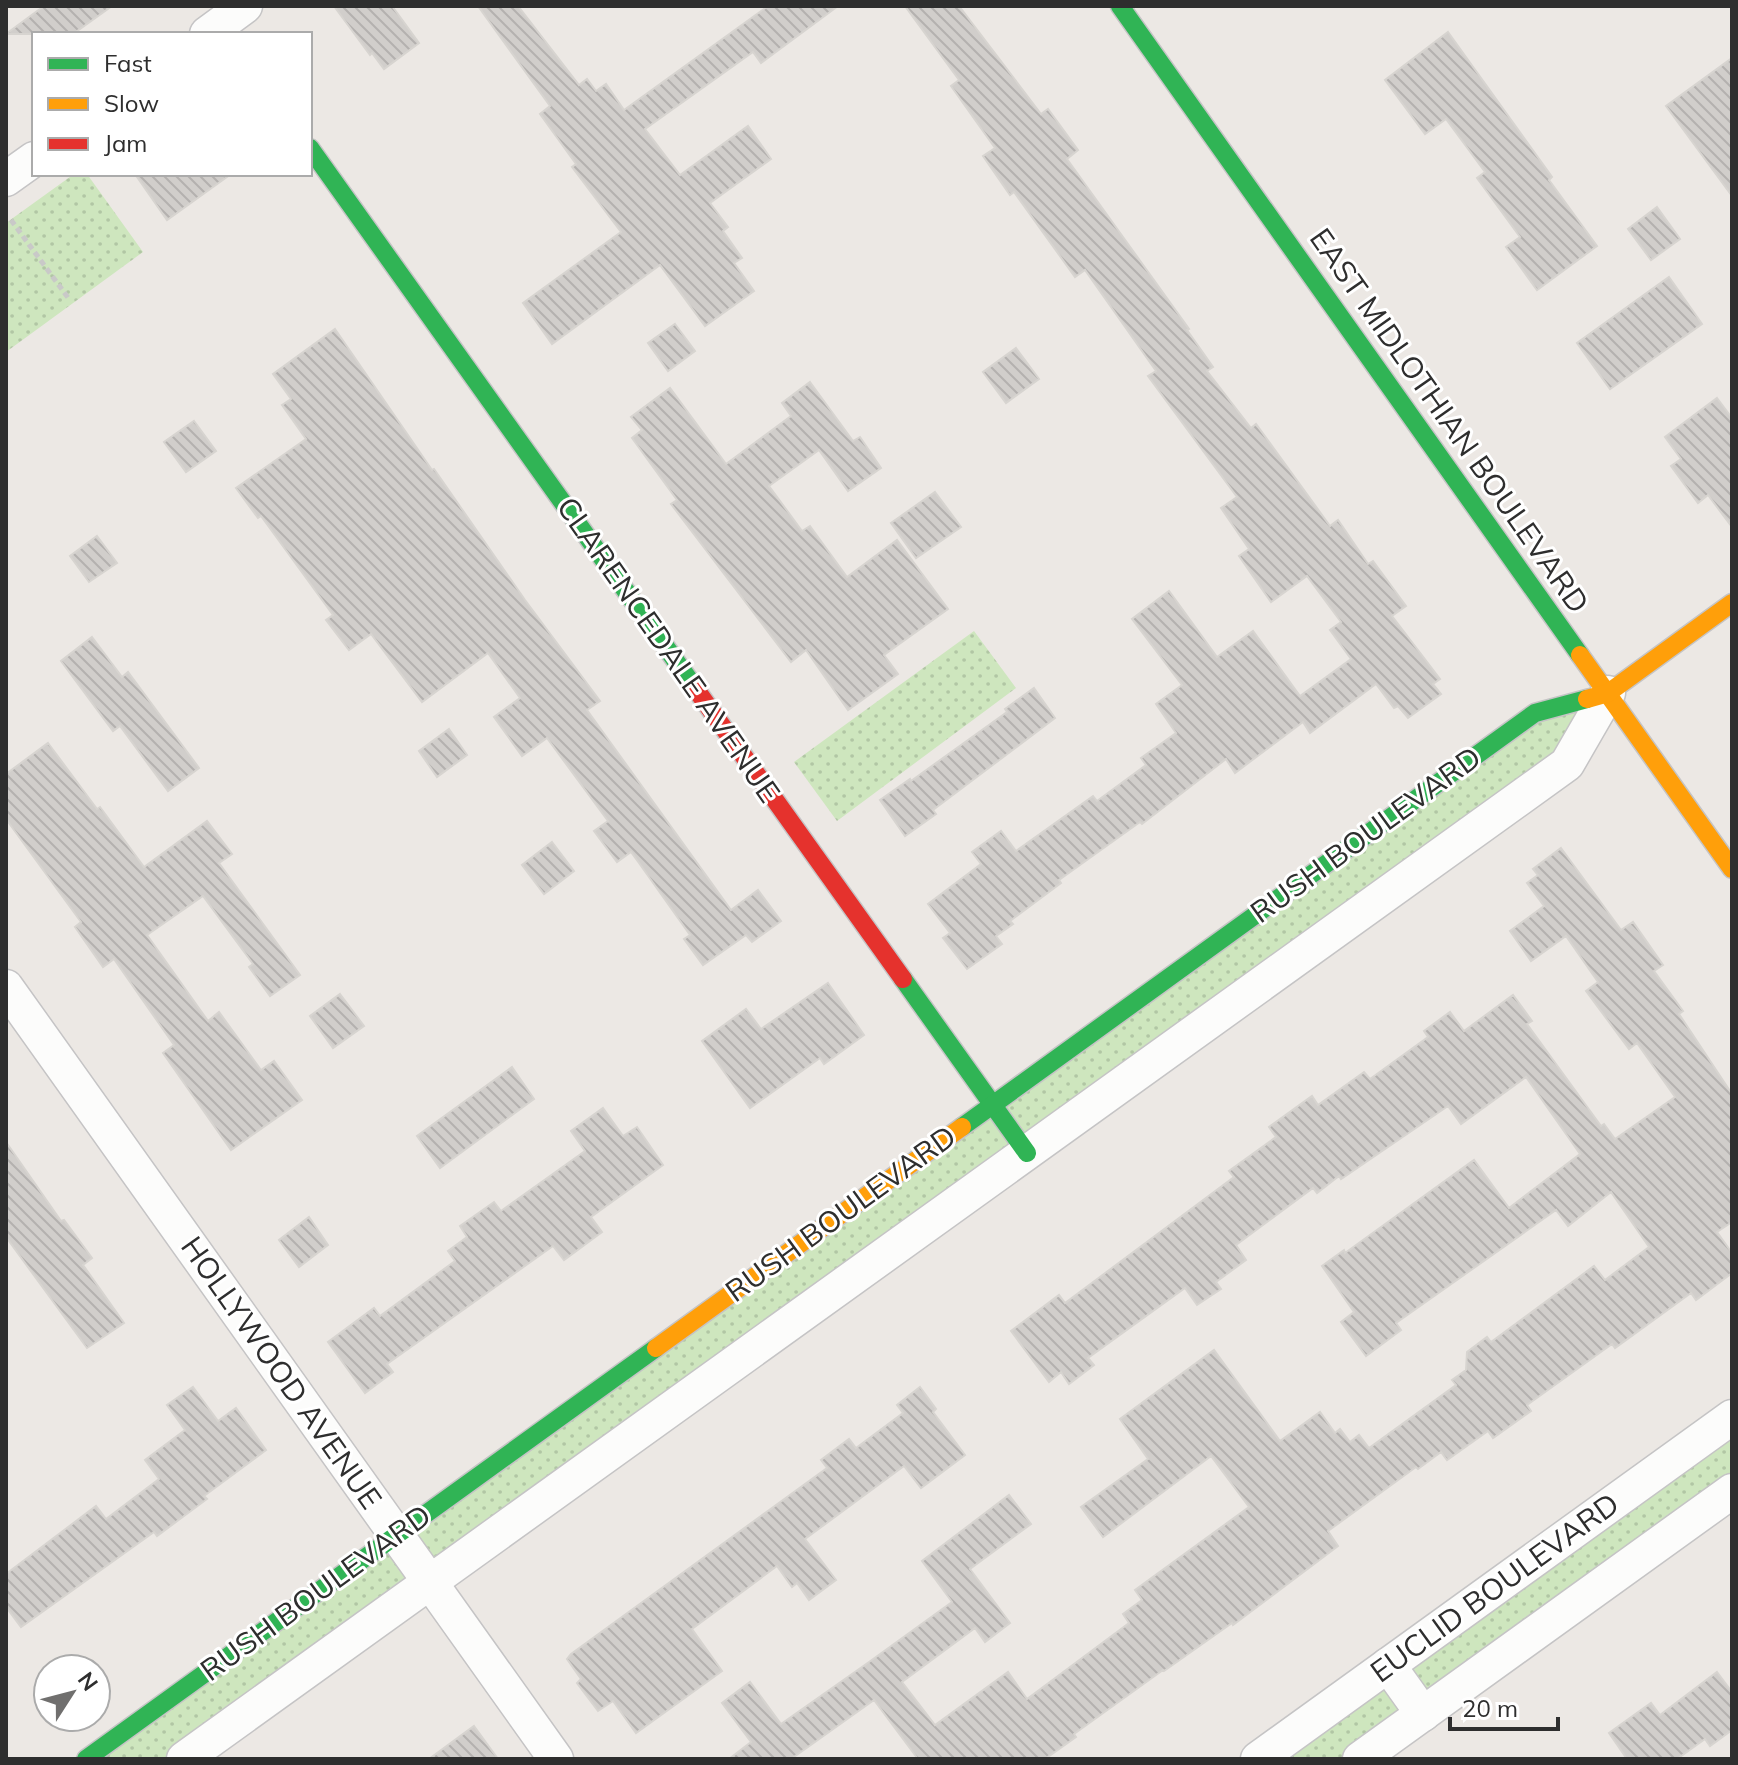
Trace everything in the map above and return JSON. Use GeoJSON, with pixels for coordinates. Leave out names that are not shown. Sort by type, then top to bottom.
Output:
{"type":"FeatureCollection","features":[{"type":"Feature","properties":{"kind":"street","name":"EAST MIDLOTHIAN BOULEVARD"},"geometry":{"type":"LineString","coordinates":[[1120,6],[1732,869]]}},
{"type":"Feature","properties":{"kind":"street","name":"CLARENCEDALE AVENUE"},"geometry":{"type":"LineString","coordinates":[[312,151],[1027,1153]]}},
{"type":"Feature","properties":{"kind":"street"},"geometry":{"type":"LineString","coordinates":[[6,179],[32,160]]}},
{"type":"Feature","properties":{"kind":"street","name":"RUSH BOULEVARD"},"geometry":{"type":"LineString","coordinates":[[86,1759],[1535,713],[1608,693],[1732,603]]}},
{"type":"Feature","properties":{"kind":"street","name":"RUSH BOULEVARD"},"geometry":{"type":"LineString","coordinates":[[184,1759],[1567,764],[1608,693]]}},
{"type":"Feature","properties":{"kind":"street","name":"HOLLYWOOD AVENUE"},"geometry":{"type":"LineString","coordinates":[[6,987],[556,1759]]}},
{"type":"Feature","properties":{"kind":"street","name":"EUCLID BOULEVARD"},"geometry":{"type":"LineString","coordinates":[[1258,1759],[1732,1417]]}},
{"type":"Feature","properties":{"kind":"street","name":"EUCLID BOULEVARD"},"geometry":{"type":"LineString","coordinates":[[1360,1759],[1732,1491]]}},
{"type":"Feature","properties":{"kind":"street"},"geometry":{"type":"LineString","coordinates":[[1388,1665],[1423,1714]]}},
{"type":"Feature","properties":{"kind":"path"},"geometry":{"type":"LineString","coordinates":[[11,220],[69,299]]}},
{"type":"Feature","properties":{"kind":"green space"},"geometry":{"type":"Polygon","coordinates":[[[71,176],[88,176],[143,252],[6,352],[6,223],[71,176]]]}},
{"type":"Feature","properties":{"kind":"green space"},"geometry":{"type":"Polygon","coordinates":[[[974,631],[1016,688],[837,821],[794,762],[974,631]]]}},
{"type":"Feature","properties":{"kind":"green space"},"geometry":{"type":"Polygon","coordinates":[[[1608,693],[1583,735],[184,1759],[86,1759],[1535,713],[1608,693]]]}},
{"type":"Feature","properties":{"kind":"green space"},"geometry":{"type":"Polygon","coordinates":[[[1732,1417],[1732,1491],[1360,1759],[1258,1759],[1732,1417]]]}},
{"type":"Feature","properties":{"kind":"building"},"geometry":{"type":"Polygon","coordinates":[[[44,6],[112,6],[76,32],[6,34],[44,6]]]}},
{"type":"Feature","properties":{"kind":"building"},"geometry":{"type":"Polygon","coordinates":[[[334,6],[392,6],[419,43],[384,69],[334,6]]]}},
{"type":"Feature","properties":{"kind":"building"},"geometry":{"type":"Polygon","coordinates":[[[478,6],[518,6],[579,85],[587,79],[596,91],[606,84],[624,110],[768,6],[838,6],[761,63],[753,52],[645,129],[680,175],[748,126],[771,159],[710,203],[728,227],[723,231],[742,258],[734,263],[754,291],[705,326],[660,265],[552,344],[523,303],[621,232],[572,167],[576,164],[540,114],[550,106],[478,6]]]}},
{"type":"Feature","properties":{"kind":"building"},"geometry":{"type":"Polygon","coordinates":[[[905,6],[959,6],[1041,114],[1048,109],[1078,150],[1067,159],[1189,329],[1213,367],[1207,371],[1251,428],[1256,424],[1330,526],[1338,520],[1368,564],[1373,561],[1406,606],[1392,616],[1440,679],[1433,684],[1441,694],[1408,718],[1398,706],[1394,708],[1376,684],[1310,733],[1303,722],[1235,773],[1226,759],[1142,824],[1140,822],[1059,880],[1061,883],[1010,921],[1013,924],[996,936],[1002,944],[967,969],[943,938],[950,933],[928,904],[981,864],[972,852],[1001,831],[1016,851],[1093,796],[1097,801],[1146,765],[1141,758],[1176,733],[1156,704],[1182,685],[1132,619],[1169,591],[1217,657],[1253,631],[1300,696],[1351,659],[1330,630],[1341,622],[1307,576],[1271,602],[1239,556],[1249,549],[1221,508],[1237,497],[1148,376],[1156,371],[1085,270],[1075,277],[1014,192],[1010,195],[983,156],[995,148],[951,86],[959,80],[905,6]]]}},
{"type":"Feature","properties":{"kind":"building"},"geometry":{"type":"Polygon","coordinates":[[[1448,32],[1552,177],[1549,180],[1597,246],[1537,290],[1506,247],[1520,237],[1477,178],[1485,172],[1446,119],[1425,134],[1385,80],[1448,32]]]}},
{"type":"Feature","properties":{"kind":"building"},"geometry":{"type":"Polygon","coordinates":[[[1732,58],[1732,196],[1666,106],[1732,58]]]}},
{"type":"Feature","properties":{"kind":"building"},"geometry":{"type":"Polygon","coordinates":[[[136,176],[228,176],[167,220],[136,176]]]}},
{"type":"Feature","properties":{"kind":"building"},"geometry":{"type":"Polygon","coordinates":[[[1657,207],[1680,239],[1651,260],[1628,229],[1657,207]]]}},
{"type":"Feature","properties":{"kind":"building"},"geometry":{"type":"Polygon","coordinates":[[[1669,277],[1702,324],[1610,389],[1577,343],[1669,277]]]}},
{"type":"Feature","properties":{"kind":"building"},"geometry":{"type":"Polygon","coordinates":[[[675,324],[695,351],[668,371],[648,343],[675,324]]]}},
{"type":"Feature","properties":{"kind":"building"},"geometry":{"type":"Polygon","coordinates":[[[335,329],[432,470],[600,701],[587,710],[731,910],[758,890],[781,921],[752,942],[746,935],[703,965],[684,939],[690,935],[631,852],[617,862],[594,831],[608,821],[547,738],[522,756],[494,717],[520,698],[488,653],[422,702],[371,634],[349,650],[326,620],[333,615],[261,516],[258,518],[236,488],[306,439],[282,405],[291,399],[273,374],[335,329]]]}},
{"type":"Feature","properties":{"kind":"building"},"geometry":{"type":"Polygon","coordinates":[[[1016,348],[1039,379],[1006,403],[983,372],[1016,348]]]}},
{"type":"Feature","properties":{"kind":"building"},"geometry":{"type":"Polygon","coordinates":[[[810,382],[853,441],[860,437],[881,468],[848,491],[819,450],[769,486],[802,531],[810,526],[847,577],[897,540],[948,609],[884,655],[898,674],[848,710],[806,650],[791,662],[671,504],[677,500],[632,438],[642,430],[631,417],[670,388],[726,464],[791,416],[782,403],[810,382]]]}},
{"type":"Feature","properties":{"kind":"building"},"geometry":{"type":"Polygon","coordinates":[[[1717,398],[1732,418],[1732,527],[1708,495],[1698,503],[1671,466],[1681,459],[1665,437],[1717,398]]]}},
{"type":"Feature","properties":{"kind":"building"},"geometry":{"type":"Polygon","coordinates":[[[194,421],[216,451],[186,472],[164,442],[194,421]]]}},
{"type":"Feature","properties":{"kind":"building"},"geometry":{"type":"Polygon","coordinates":[[[935,492],[961,527],[916,558],[891,523],[935,492]]]}},
{"type":"Feature","properties":{"kind":"building"},"geometry":{"type":"Polygon","coordinates":[[[97,536],[117,563],[89,582],[70,556],[97,536]]]}},
{"type":"Feature","properties":{"kind":"building"},"geometry":{"type":"Polygon","coordinates":[[[92,637],[122,677],[128,672],[199,768],[168,791],[120,726],[113,731],[61,661],[92,637]]]}},
{"type":"Feature","properties":{"kind":"building"},"geometry":{"type":"Polygon","coordinates":[[[1034,688],[1055,718],[933,810],[936,814],[905,836],[880,800],[1007,712],[1005,709],[1034,688]]]}},
{"type":"Feature","properties":{"kind":"building"},"geometry":{"type":"Polygon","coordinates":[[[449,729],[467,755],[437,777],[419,751],[449,729]]]}},
{"type":"Feature","properties":{"kind":"building"},"geometry":{"type":"Polygon","coordinates":[[[48,743],[144,867],[207,821],[232,854],[219,863],[300,975],[270,996],[249,967],[253,964],[203,896],[147,935],[208,1021],[219,1012],[261,1070],[274,1061],[302,1100],[231,1150],[163,1053],[174,1045],[114,959],[103,967],[75,927],[81,922],[6,819],[6,774],[48,743]]]}},
{"type":"Feature","properties":{"kind":"building"},"geometry":{"type":"Polygon","coordinates":[[[552,842],[574,871],[544,894],[522,865],[552,842]]]}},
{"type":"Feature","properties":{"kind":"building"},"geometry":{"type":"Polygon","coordinates":[[[1561,848],[1621,930],[1633,922],[1663,965],[1654,971],[1683,1011],[1679,1014],[1732,1094],[1732,1222],[1717,1232],[1732,1253],[1732,1273],[1696,1300],[1691,1293],[1615,1348],[1612,1344],[1527,1405],[1531,1411],[1493,1438],[1488,1431],[1447,1460],[1441,1452],[1418,1469],[1416,1467],[1328,1531],[1338,1546],[1233,1625],[1163,1670],[1074,1734],[1076,1737],[1045,1759],[918,1759],[874,1700],[791,1759],[729,1759],[751,1742],[722,1703],[750,1682],[781,1724],[952,1602],[922,1561],[1009,1495],[1031,1524],[970,1569],[1010,1623],[985,1642],[975,1628],[902,1682],[935,1725],[1008,1672],[1027,1699],[1129,1623],[1123,1614],[1142,1600],[1135,1590],[1249,1507],[1211,1456],[1103,1537],[1081,1507],[1148,1459],[1120,1419],[1214,1350],[1280,1441],[1320,1412],[1335,1433],[1340,1429],[1350,1442],[1359,1435],[1369,1448],[1456,1385],[1452,1380],[1466,1370],[1467,1352],[1487,1337],[1491,1342],[1594,1266],[1605,1280],[1649,1247],[1611,1192],[1568,1226],[1556,1210],[1396,1323],[1401,1330],[1366,1356],[1341,1322],[1354,1312],[1322,1266],[1344,1250],[1345,1253],[1474,1160],[1509,1208],[1580,1154],[1526,1077],[1461,1124],[1448,1106],[1341,1179],[1339,1176],[1317,1193],[1313,1188],[1236,1245],[1246,1260],[1216,1282],[1221,1289],[1197,1305],[1185,1288],[1088,1358],[1094,1365],[1069,1384],[1061,1372],[1049,1382],[1011,1331],[1059,1295],[1065,1303],[1234,1177],[1229,1171],[1276,1137],[1269,1127],[1312,1096],[1318,1105],[1364,1072],[1370,1079],[1428,1037],[1424,1031],[1450,1012],[1464,1031],[1513,995],[1532,1021],[1527,1024],[1601,1126],[1604,1124],[1615,1139],[1675,1097],[1637,1043],[1629,1049],[1586,991],[1598,982],[1566,936],[1531,961],[1510,931],[1544,906],[1527,883],[1538,875],[1533,869],[1561,848]]]}},
{"type":"Feature","properties":{"kind":"building"},"geometry":{"type":"Polygon","coordinates":[[[828,983],[864,1035],[824,1064],[820,1058],[750,1108],[702,1041],[746,1009],[761,1029],[828,983]]]}},
{"type":"Feature","properties":{"kind":"building"},"geometry":{"type":"Polygon","coordinates":[[[340,994],[364,1026],[333,1048],[310,1016],[340,994]]]}},
{"type":"Feature","properties":{"kind":"building"},"geometry":{"type":"Polygon","coordinates":[[[512,1067],[534,1099],[440,1168],[417,1136],[512,1067]]]}},
{"type":"Feature","properties":{"kind":"building"},"geometry":{"type":"Polygon","coordinates":[[[603,1108],[623,1136],[637,1127],[663,1165],[591,1217],[602,1232],[564,1260],[553,1246],[387,1364],[393,1372],[365,1393],[328,1342],[374,1308],[380,1316],[455,1261],[448,1251],[467,1237],[460,1226],[494,1202],[501,1211],[585,1151],[571,1131],[603,1108]]]}},
{"type":"Feature","properties":{"kind":"building"},"geometry":{"type":"Polygon","coordinates":[[[6,1142],[61,1221],[64,1220],[92,1258],[83,1265],[124,1323],[87,1348],[6,1237],[6,1142]]]}},
{"type":"Feature","properties":{"kind":"building"},"geometry":{"type":"Polygon","coordinates":[[[309,1217],[328,1245],[299,1267],[279,1240],[309,1217]]]}},
{"type":"Feature","properties":{"kind":"building"},"geometry":{"type":"Polygon","coordinates":[[[193,1387],[218,1421],[236,1408],[266,1450],[157,1536],[154,1532],[21,1627],[6,1607],[6,1574],[96,1506],[106,1519],[159,1479],[145,1460],[185,1430],[167,1405],[193,1387]]]}},
{"type":"Feature","properties":{"kind":"building"},"geometry":{"type":"Polygon","coordinates":[[[920,1387],[936,1409],[933,1412],[965,1455],[921,1488],[904,1466],[805,1539],[836,1580],[809,1600],[797,1583],[792,1587],[777,1566],[692,1629],[722,1671],[636,1733],[613,1701],[598,1711],[577,1683],[581,1679],[567,1659],[571,1654],[827,1468],[821,1460],[849,1439],[856,1448],[903,1413],[897,1405],[920,1387]]]}},
{"type":"Feature","properties":{"kind":"building"},"geometry":{"type":"Polygon","coordinates":[[[1717,1672],[1732,1692],[1732,1730],[1710,1746],[1705,1739],[1677,1759],[1627,1759],[1609,1733],[1651,1703],[1660,1715],[1717,1672]]]}},
{"type":"Feature","properties":{"kind":"building"},"geometry":{"type":"Polygon","coordinates":[[[474,1726],[498,1759],[429,1759],[474,1726]]]}},
{"type":"Feature","properties":{"kind":"traffic: fast"},"geometry":{"type":"LineString","coordinates":[[1120,6],[1580,655]]}},
{"type":"Feature","properties":{"kind":"traffic: fast"},"geometry":{"type":"LineString","coordinates":[[312,151],[695,688]]}},
{"type":"Feature","properties":{"kind":"traffic: fast"},"geometry":{"type":"LineString","coordinates":[[962,1127],[1535,713],[1587,699]]}},
{"type":"Feature","properties":{"kind":"traffic: fast"},"geometry":{"type":"LineString","coordinates":[[903,979],[1027,1153]]}},
{"type":"Feature","properties":{"kind":"traffic: fast"},"geometry":{"type":"LineString","coordinates":[[86,1759],[656,1348]]}},
{"type":"Feature","properties":{"kind":"traffic: slow"},"geometry":{"type":"LineString","coordinates":[[1587,699],[1608,693],[1732,603]]}},
{"type":"Feature","properties":{"kind":"traffic: slow"},"geometry":{"type":"LineString","coordinates":[[1580,655],[1732,869]]}},
{"type":"Feature","properties":{"kind":"traffic: slow"},"geometry":{"type":"LineString","coordinates":[[656,1348],[962,1127]]}},
{"type":"Feature","properties":{"kind":"traffic: jam"},"geometry":{"type":"LineString","coordinates":[[695,688],[903,979]]}}]}
